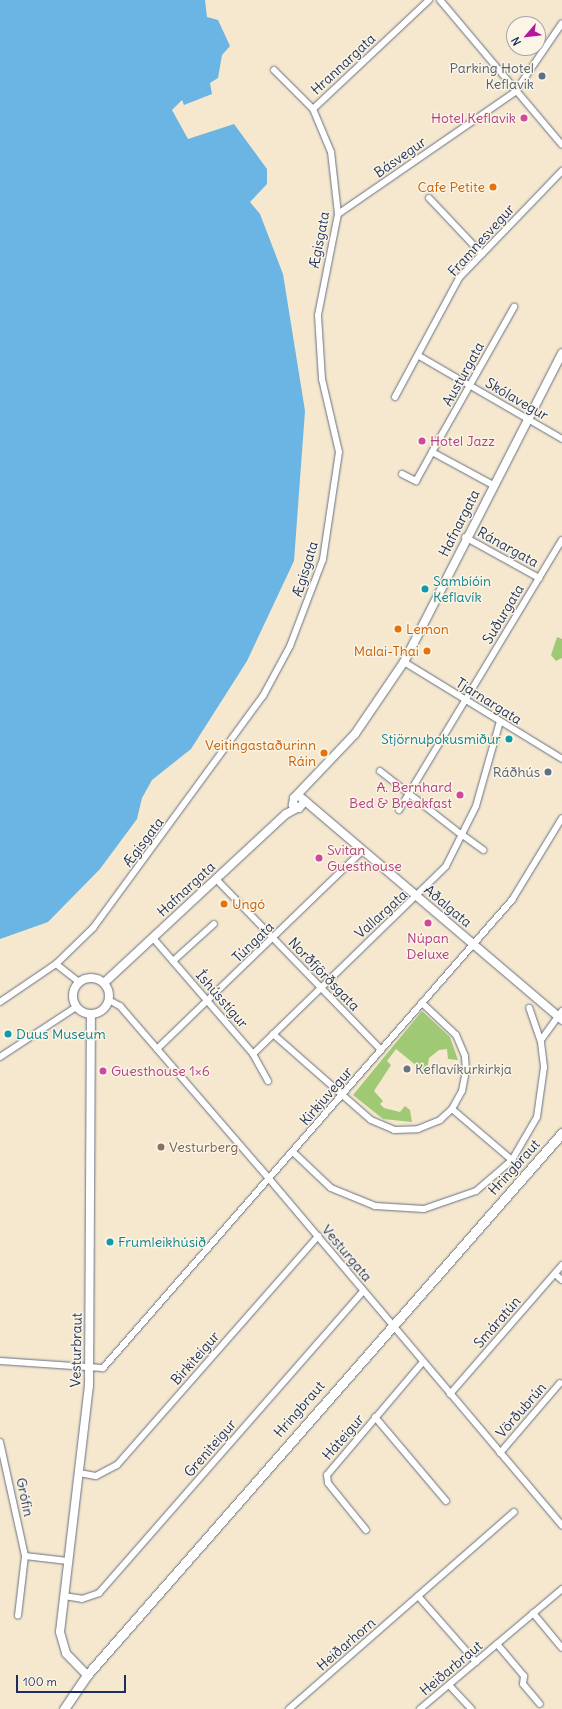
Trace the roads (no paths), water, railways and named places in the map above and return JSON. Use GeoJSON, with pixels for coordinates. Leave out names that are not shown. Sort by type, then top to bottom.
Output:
{"type":"FeatureCollection","features":[{"type":"Feature","properties":{"kind":"main road","name":"Hringbraut"},"geometry":{"type":"LineString","coordinates":[[64,1709],[87,1675],[392,1324],[562,1133]]}},
{"type":"Feature","properties":{"kind":"street","name":"Hrannargata"},"geometry":{"type":"LineString","coordinates":[[274,70],[313,109],[429,0]]}},
{"type":"Feature","properties":{"kind":"street"},"geometry":{"type":"LineString","coordinates":[[440,0],[515,92],[562,145]]}},
{"type":"Feature","properties":{"kind":"street"},"geometry":{"type":"LineString","coordinates":[[515,92],[562,23]]}},
{"type":"Feature","properties":{"kind":"street","name":"Básvegur"},"geometry":{"type":"LineString","coordinates":[[338,214],[515,92]]}},
{"type":"Feature","properties":{"kind":"street","name":"Ægisgata"},"geometry":{"type":"LineString","coordinates":[[0,1002],[56,964],[93,928],[263,696],[290,646],[313,588],[333,508],[339,452],[322,379],[318,341],[318,315],[338,214],[331,152],[313,109]]}},
{"type":"Feature","properties":{"kind":"street","name":"Framnesvegur"},"geometry":{"type":"LineString","coordinates":[[395,397],[419,356],[459,278],[562,171]]}},
{"type":"Feature","properties":{"kind":"street"},"geometry":{"type":"LineString","coordinates":[[429,198],[482,254]]}},
{"type":"Feature","properties":{"kind":"street","name":"Austurgata"},"geometry":{"type":"LineString","coordinates":[[402,474],[416,481],[514,307]]}},
{"type":"Feature","properties":{"kind":"street","name":"Hafnargata"},"geometry":{"type":"LineString","coordinates":[[104,983],[300,802],[315,778],[355,734],[404,662],[465,537],[562,353]]}},
{"type":"Feature","properties":{"kind":"street","name":"Skólavegur"},"geometry":{"type":"LineString","coordinates":[[419,356],[562,438]]}},
{"type":"Feature","properties":{"kind":"street"},"geometry":{"type":"LineString","coordinates":[[432,452],[493,486]]}},
{"type":"Feature","properties":{"kind":"street","name":"Ránargata"},"geometry":{"type":"LineString","coordinates":[[465,537],[539,578]]}},
{"type":"Feature","properties":{"kind":"street","name":"Suðurgata"},"geometry":{"type":"LineString","coordinates":[[465,700],[562,540]]}},
{"type":"Feature","properties":{"kind":"street","name":"Tjarnargata"},"geometry":{"type":"LineString","coordinates":[[404,662],[562,759]]}},
{"type":"Feature","properties":{"kind":"street"},"geometry":{"type":"LineString","coordinates":[[399,810],[410,795],[465,700]]}},
{"type":"Feature","properties":{"kind":"street","name":"Vallargata"},"geometry":{"type":"LineString","coordinates":[[253,1054],[320,988],[418,897],[446,866],[462,835],[500,721]]}},
{"type":"Feature","properties":{"kind":"street"},"geometry":{"type":"LineString","coordinates":[[380,771],[483,850]]}},
{"type":"Feature","properties":{"kind":"street","name":"Aðalgata"},"geometry":{"type":"LineString","coordinates":[[300,802],[318,812],[473,944],[561,1016]]}},
{"type":"Feature","properties":{"kind":"street","name":"Kirkjuvegur"},"geometry":{"type":"LineString","coordinates":[[89,1365],[103,1368],[512,900],[562,818]]}},
{"type":"Feature","properties":{"kind":"street","name":"Túngata"},"geometry":{"type":"LineString","coordinates":[[157,1049],[274,939],[363,850]]}},
{"type":"Feature","properties":{"kind":"street","name":"Norðfjörðsgata"},"geometry":{"type":"LineString","coordinates":[[216,879],[381,1050]]}},
{"type":"Feature","properties":{"kind":"street"},"geometry":{"type":"LineString","coordinates":[[173,961],[214,924]]}},
{"type":"Feature","properties":{"kind":"street","name":"Íshússtígur"},"geometry":{"type":"LineString","coordinates":[[153,938],[253,1054],[268,1081]]}},
{"type":"Feature","properties":{"kind":"street"},"geometry":{"type":"LineString","coordinates":[[56,964],[79,982]]}},
{"type":"Feature","properties":{"kind":"street"},"geometry":{"type":"LineString","coordinates":[[89,978],[104,983],[109,1000],[101,1012],[91,1014],[76,1007],[73,992],[79,982],[89,978]]}},
{"type":"Feature","properties":{"kind":"street","name":"Vesturgata"},"geometry":{"type":"LineString","coordinates":[[109,1000],[120,1006],[269,1179],[562,1526]]}},
{"type":"Feature","properties":{"kind":"street"},"geometry":{"type":"LineString","coordinates":[[273,1034],[371,1120],[394,1130],[426,1127],[452,1109],[464,1085],[465,1056],[451,1028],[422,1003]]}},
{"type":"Feature","properties":{"kind":"street"},"geometry":{"type":"LineString","coordinates":[[0,1057],[76,1007]]}},
{"type":"Feature","properties":{"kind":"street"},"geometry":{"type":"LineString","coordinates":[[292,1152],[316,1177],[341,1194],[369,1205],[400,1210],[430,1208],[459,1199],[488,1183],[512,1160],[527,1139],[540,1104],[544,1067],[541,1040],[529,1008]]}},
{"type":"Feature","properties":{"kind":"street","name":"Vesturbraut"},"geometry":{"type":"LineString","coordinates":[[87,1675],[69,1658],[61,1639],[64,1596],[79,1473],[89,1365],[91,1014]]}},
{"type":"Feature","properties":{"kind":"street"},"geometry":{"type":"LineString","coordinates":[[541,1040],[561,1016]]}},
{"type":"Feature","properties":{"kind":"street"},"geometry":{"type":"LineString","coordinates":[[452,1109],[512,1160]]}},
{"type":"Feature","properties":{"kind":"street","name":"Birkiteigur"},"geometry":{"type":"LineString","coordinates":[[79,1473],[100,1475],[117,1465],[318,1236]]}},
{"type":"Feature","properties":{"kind":"street","name":"Smáratún"},"geometry":{"type":"LineString","coordinates":[[450,1394],[562,1266]]}},
{"type":"Feature","properties":{"kind":"street"},"geometry":{"type":"LineString","coordinates":[[555,1274],[562,1280]]}},
{"type":"Feature","properties":{"kind":"street","name":"Greniteigur"},"geometry":{"type":"LineString","coordinates":[[64,1596],[82,1599],[99,1593],[363,1291]]}},
{"type":"Feature","properties":{"kind":"street"},"geometry":{"type":"LineString","coordinates":[[0,1361],[89,1365]]}},
{"type":"Feature","properties":{"kind":"street","name":"Háteigur"},"geometry":{"type":"LineString","coordinates":[[366,1530],[326,1478],[423,1362]]}},
{"type":"Feature","properties":{"kind":"street","name":"Vörðubrún"},"geometry":{"type":"LineString","coordinates":[[500,1453],[560,1383]]}},
{"type":"Feature","properties":{"kind":"street","name":"Háteigur"},"geometry":{"type":"LineString","coordinates":[[376,1417],[446,1501]]}},
{"type":"Feature","properties":{"kind":"street","name":"Grófin"},"geometry":{"type":"LineString","coordinates":[[0,1442],[25,1556],[18,1616]]}},
{"type":"Feature","properties":{"kind":"street","name":"Heiðarhorn"},"geometry":{"type":"LineString","coordinates":[[289,1709],[514,1512]]}},
{"type":"Feature","properties":{"kind":"street"},"geometry":{"type":"LineString","coordinates":[[25,1556],[68,1561]]}},
{"type":"Feature","properties":{"kind":"street","name":"Heiðarbraut"},"geometry":{"type":"LineString","coordinates":[[420,1709],[562,1589]]}},
{"type":"Feature","properties":{"kind":"street"},"geometry":{"type":"LineString","coordinates":[[418,1596],[476,1662]]}},
{"type":"Feature","properties":{"kind":"street"},"geometry":{"type":"LineString","coordinates":[[533,1613],[562,1648]]}},
{"type":"Feature","properties":{"kind":"street","name":"Heiðarbraut"},"geometry":{"type":"LineString","coordinates":[[497,1644],[524,1676],[523,1684],[540,1704]]}},
{"type":"Feature","properties":{"kind":"street"},"geometry":{"type":"LineString","coordinates":[[449,1684],[471,1709]]}},
{"type":"Feature","properties":{"kind":"water"},"geometry":{"type":"Polygon","coordinates":[[[0,0],[205,0],[207,17],[218,20],[230,46],[222,55],[218,78],[210,83],[212,94],[184,105],[182,100],[172,110],[188,139],[234,124],[267,169],[267,184],[250,202],[260,214],[283,274],[305,411],[294,561],[247,661],[191,749],[152,780],[142,798],[137,819],[100,869],[48,922],[0,939],[0,0]]]}},
{"type":"Feature","properties":{"kind":"place","name":"Parking Hotel Keflavik"},"geometry":{"type":"Point","coordinates":[542,76]}},
{"type":"Feature","properties":{"kind":"place","name":"Hotel Keflavik"},"geometry":{"type":"Point","coordinates":[524,118]}},
{"type":"Feature","properties":{"kind":"place","name":"Cafe Petite"},"geometry":{"type":"Point","coordinates":[493,187]}},
{"type":"Feature","properties":{"kind":"place","name":"Hotel Jazz"},"geometry":{"type":"Point","coordinates":[422,441]}},
{"type":"Feature","properties":{"kind":"place","name":"Sambíóin Keflavík"},"geometry":{"type":"Point","coordinates":[425,589]}},
{"type":"Feature","properties":{"kind":"place","name":"Lemon"},"geometry":{"type":"Point","coordinates":[398,629]}},
{"type":"Feature","properties":{"kind":"place","name":"Malai-Thai"},"geometry":{"type":"Point","coordinates":[427,651]}},
{"type":"Feature","properties":{"kind":"place","name":"Stjörnuþokusmiður"},"geometry":{"type":"Point","coordinates":[509,739]}},
{"type":"Feature","properties":{"kind":"place","name":"Veitingastaðurinn Ráin"},"geometry":{"type":"Point","coordinates":[324,753]}},
{"type":"Feature","properties":{"kind":"place","name":"Ráðhús"},"geometry":{"type":"Point","coordinates":[548,772]}},
{"type":"Feature","properties":{"kind":"place","name":"A. Bernhard Bed & Breakfast"},"geometry":{"type":"Point","coordinates":[460,795]}},
{"type":"Feature","properties":{"kind":"place","name":"Svitan Guesthouse"},"geometry":{"type":"Point","coordinates":[319,858]}},
{"type":"Feature","properties":{"kind":"place","name":"Ungó"},"geometry":{"type":"Point","coordinates":[224,904]}},
{"type":"Feature","properties":{"kind":"place","name":"Núpan Deluxe"},"geometry":{"type":"Point","coordinates":[428,923]}},
{"type":"Feature","properties":{"kind":"place","name":"Duus Museum"},"geometry":{"type":"Point","coordinates":[8,1034]}},
{"type":"Feature","properties":{"kind":"place","name":"Keflavíkurkirkja"},"geometry":{"type":"Point","coordinates":[407,1069]}},
{"type":"Feature","properties":{"kind":"place","name":"Guesthouse 1×6"},"geometry":{"type":"Point","coordinates":[103,1071]}},
{"type":"Feature","properties":{"kind":"place","name":"Vesturberg"},"geometry":{"type":"Point","coordinates":[161,1147]}},
{"type":"Feature","properties":{"kind":"place","name":"Frumleikhúsið"},"geometry":{"type":"Point","coordinates":[110,1242]}}]}
